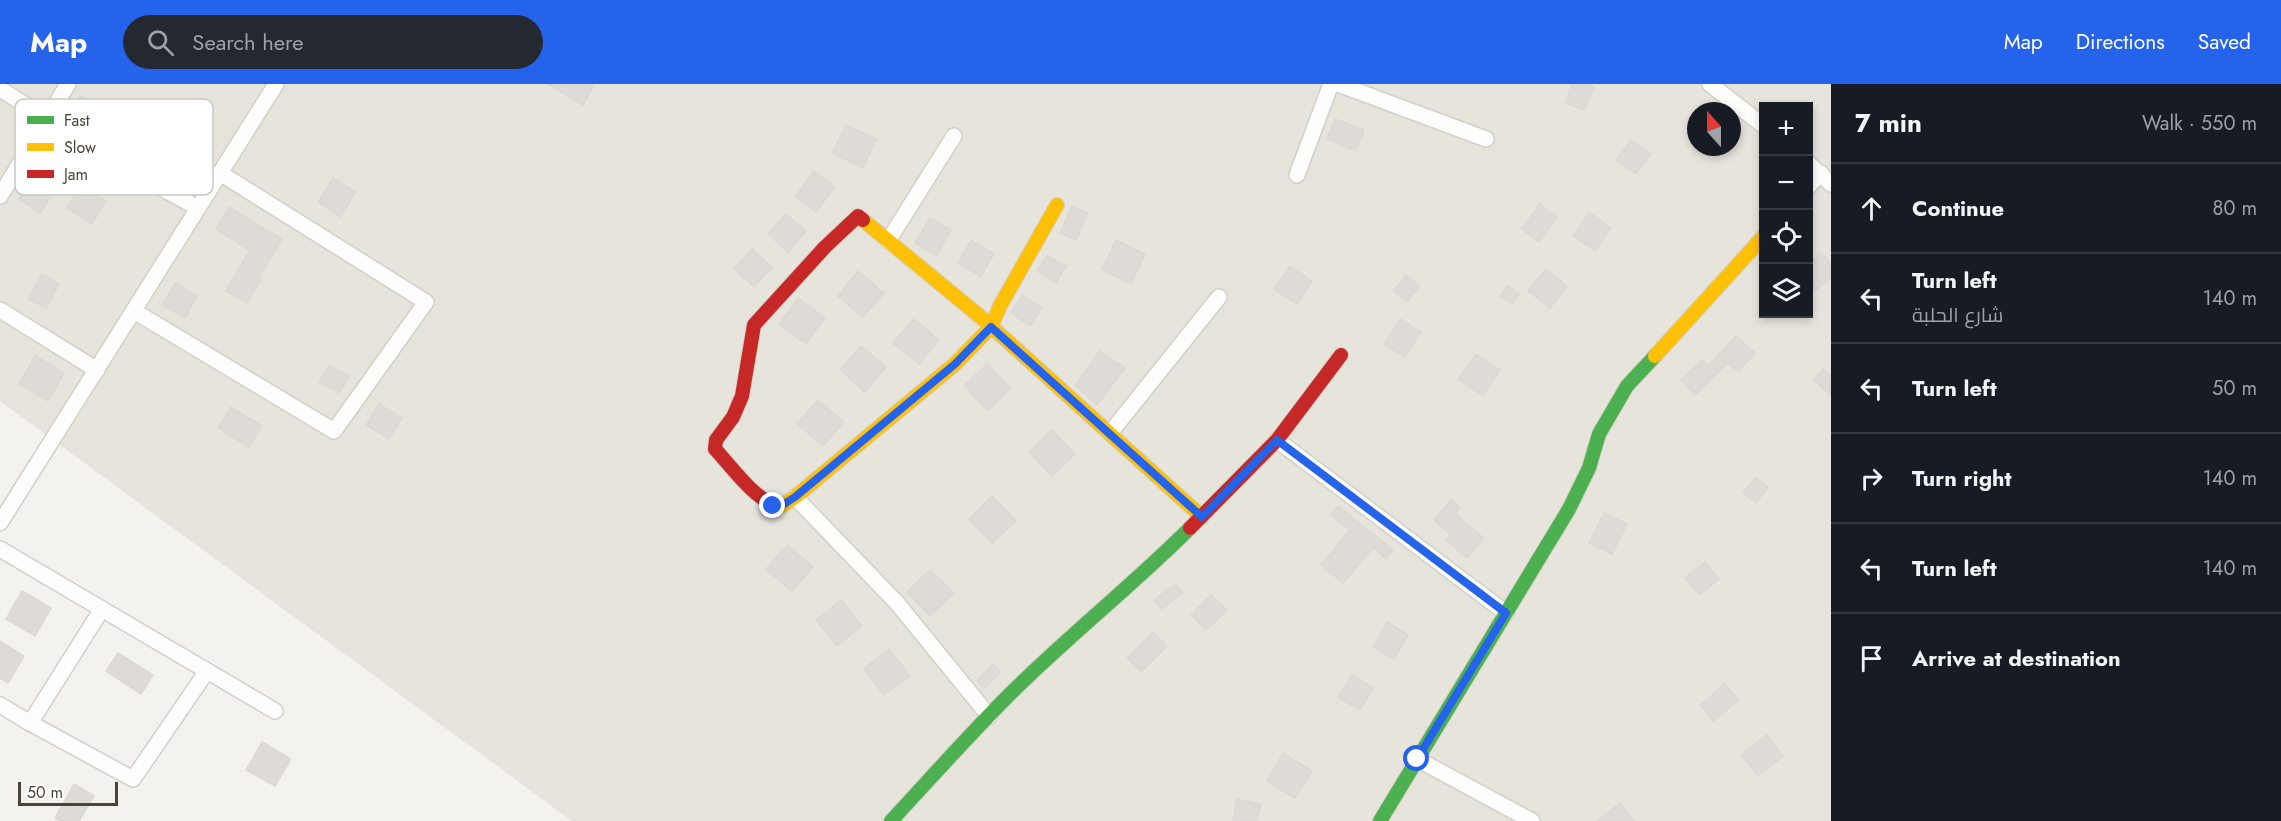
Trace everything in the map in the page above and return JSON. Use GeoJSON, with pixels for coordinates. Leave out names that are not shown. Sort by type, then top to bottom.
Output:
{"type":"FeatureCollection","features":[{"type":"Feature","properties":{"kind":"street"},"geometry":{"type":"LineString","coordinates":[[59,99],[68,84]]}},
{"type":"Feature","properties":{"kind":"street"},"geometry":{"type":"LineString","coordinates":[[213,184],[276,84]]}},
{"type":"Feature","properties":{"kind":"street"},"geometry":{"type":"LineString","coordinates":[[1298,175],[1331,84]]}},
{"type":"Feature","properties":{"kind":"street"},"geometry":{"type":"LineString","coordinates":[[1338,84],[1486,139]]}},
{"type":"Feature","properties":{"kind":"street"},"geometry":{"type":"LineString","coordinates":[[1710,84],[1759,122]]}},
{"type":"Feature","properties":{"kind":"street"},"geometry":{"type":"LineString","coordinates":[[0,89],[17,99]]}},
{"type":"Feature","properties":{"kind":"street"},"geometry":{"type":"LineString","coordinates":[[888,241],[954,136]]}},
{"type":"Feature","properties":{"kind":"street"},"geometry":{"type":"LineString","coordinates":[[0,196],[15,171]]}},
{"type":"Feature","properties":{"kind":"street"},"geometry":{"type":"LineString","coordinates":[[134,311],[334,431],[426,302],[220,173]]}},
{"type":"Feature","properties":{"kind":"street"},"geometry":{"type":"LineString","coordinates":[[174,195],[198,208]]}},
{"type":"Feature","properties":{"kind":"street"},"geometry":{"type":"LineString","coordinates":[[0,524],[206,195]]}},
{"type":"Feature","properties":{"kind":"street"},"geometry":{"type":"LineString","coordinates":[[1057,206],[1000,306],[991,327],[955,364],[795,497],[781,506],[773,506],[760,496],[716,449],[716,440],[733,417],[742,396],[754,325],[853,218],[858,216],[991,327],[1202,517]]}},
{"type":"Feature","properties":{"kind":"street"},"geometry":{"type":"LineString","coordinates":[[1380,821],[1569,509],[1588,468],[1599,434],[1627,386],[1759,241]]}},
{"type":"Feature","properties":{"kind":"street"},"geometry":{"type":"LineString","coordinates":[[1110,434],[1219,297]]}},
{"type":"Feature","properties":{"kind":"street"},"geometry":{"type":"LineString","coordinates":[[0,310],[97,370]]}},
{"type":"Feature","properties":{"kind":"street"},"geometry":{"type":"LineString","coordinates":[[891,821],[990,716],[1059,648],[1162,556],[1277,440],[1341,355]]}},
{"type":"Feature","properties":{"kind":"street"},"geometry":{"type":"LineString","coordinates":[[1277,440],[1506,613]]}},
{"type":"Feature","properties":{"kind":"street"},"geometry":{"type":"LineString","coordinates":[[795,497],[897,603],[990,716]]}},
{"type":"Feature","properties":{"kind":"street"},"geometry":{"type":"LineString","coordinates":[[0,549],[275,711]]}},
{"type":"Feature","properties":{"kind":"street"},"geometry":{"type":"LineString","coordinates":[[30,723],[102,609]]}},
{"type":"Feature","properties":{"kind":"street"},"geometry":{"type":"LineString","coordinates":[[0,705],[133,779],[207,671]]}},
{"type":"Feature","properties":{"kind":"street"},"geometry":{"type":"LineString","coordinates":[[1417,759],[1532,821]]}},
{"type":"Feature","properties":{"kind":"shaded area"},"geometry":{"type":"Polygon","coordinates":[[[0,84],[1831,84],[1831,821],[572,821],[0,401],[0,84]]]}},
{"type":"Feature","properties":{"kind":"building"},"geometry":{"type":"Polygon","coordinates":[[[548,84],[595,84],[583,105],[548,84]]]}},
{"type":"Feature","properties":{"kind":"building"},"geometry":{"type":"Polygon","coordinates":[[[1572,84],[1587,84],[1594,87],[1585,110],[1565,103],[1572,84]]]}},
{"type":"Feature","properties":{"kind":"building"},"geometry":{"type":"Polygon","coordinates":[[[1335,119],[1364,130],[1356,151],[1327,139],[1335,119]]]}},
{"type":"Feature","properties":{"kind":"building"},"geometry":{"type":"Polygon","coordinates":[[[846,125],[876,139],[863,168],[832,153],[846,125]]]}},
{"type":"Feature","properties":{"kind":"building"},"geometry":{"type":"Polygon","coordinates":[[[1631,140],[1651,154],[1636,174],[1616,160],[1631,140]]]}},
{"type":"Feature","properties":{"kind":"building"},"geometry":{"type":"Polygon","coordinates":[[[814,171],[835,187],[816,212],[795,196],[814,171]]]}},
{"type":"Feature","properties":{"kind":"building"},"geometry":{"type":"Polygon","coordinates":[[[333,178],[356,192],[340,217],[318,202],[333,178]]]}},
{"type":"Feature","properties":{"kind":"building"},"geometry":{"type":"Polygon","coordinates":[[[22,195],[52,195],[40,213],[19,199],[22,195]]]}},
{"type":"Feature","properties":{"kind":"building"},"geometry":{"type":"Polygon","coordinates":[[[75,195],[96,195],[106,201],[92,224],[67,208],[75,195]]]}},
{"type":"Feature","properties":{"kind":"building"},"geometry":{"type":"Polygon","coordinates":[[[1540,204],[1557,217],[1539,242],[1522,229],[1540,204]]]}},
{"type":"Feature","properties":{"kind":"building"},"geometry":{"type":"Polygon","coordinates":[[[1072,206],[1088,213],[1076,240],[1060,233],[1072,206]]]}},
{"type":"Feature","properties":{"kind":"building"},"geometry":{"type":"Polygon","coordinates":[[[229,207],[282,239],[259,277],[261,279],[247,303],[226,291],[249,251],[216,229],[229,207]]]}},
{"type":"Feature","properties":{"kind":"building"},"geometry":{"type":"Polygon","coordinates":[[[1589,212],[1611,228],[1595,251],[1573,236],[1589,212]]]}},
{"type":"Feature","properties":{"kind":"building"},"geometry":{"type":"Polygon","coordinates":[[[786,214],[806,231],[788,252],[768,234],[786,214]]]}},
{"type":"Feature","properties":{"kind":"building"},"geometry":{"type":"Polygon","coordinates":[[[930,218],[951,230],[936,256],[915,243],[930,218]]]}},
{"type":"Feature","properties":{"kind":"building"},"geometry":{"type":"Polygon","coordinates":[[[971,240],[994,254],[981,276],[958,263],[971,240]]]}},
{"type":"Feature","properties":{"kind":"building"},"geometry":{"type":"Polygon","coordinates":[[[1116,240],[1145,254],[1131,284],[1102,270],[1116,240]]]}},
{"type":"Feature","properties":{"kind":"building"},"geometry":{"type":"Polygon","coordinates":[[[752,249],[772,267],[754,287],[734,269],[752,249]]]}},
{"type":"Feature","properties":{"kind":"building"},"geometry":{"type":"Polygon","coordinates":[[[1821,252],[1831,264],[1831,277],[1816,290],[1813,287],[1813,259],[1821,252]]]}},
{"type":"Feature","properties":{"kind":"building"},"geometry":{"type":"Polygon","coordinates":[[[1047,255],[1066,266],[1056,283],[1037,271],[1047,255]]]}},
{"type":"Feature","properties":{"kind":"building"},"geometry":{"type":"Polygon","coordinates":[[[1290,266],[1312,281],[1297,304],[1274,289],[1290,266]]]}},
{"type":"Feature","properties":{"kind":"building"},"geometry":{"type":"Polygon","coordinates":[[[1546,269],[1567,286],[1550,308],[1528,291],[1546,269]]]}},
{"type":"Feature","properties":{"kind":"building"},"geometry":{"type":"Polygon","coordinates":[[[858,271],[884,293],[863,317],[838,296],[858,271]]]}},
{"type":"Feature","properties":{"kind":"building"},"geometry":{"type":"Polygon","coordinates":[[[42,274],[59,284],[46,308],[28,299],[42,274]]]}},
{"type":"Feature","properties":{"kind":"building"},"geometry":{"type":"Polygon","coordinates":[[[1406,275],[1420,286],[1407,302],[1393,291],[1406,275]]]}},
{"type":"Feature","properties":{"kind":"building"},"geometry":{"type":"Polygon","coordinates":[[[175,283],[197,296],[185,318],[162,305],[175,283]]]}},
{"type":"Feature","properties":{"kind":"building"},"geometry":{"type":"Polygon","coordinates":[[[1507,285],[1519,294],[1512,304],[1500,296],[1507,285]]]}},
{"type":"Feature","properties":{"kind":"building"},"geometry":{"type":"Polygon","coordinates":[[[1022,295],[1042,308],[1030,326],[1011,313],[1022,295]]]}},
{"type":"Feature","properties":{"kind":"building"},"geometry":{"type":"Polygon","coordinates":[[[798,298],[825,318],[806,344],[779,324],[798,298]]]}},
{"type":"Feature","properties":{"kind":"building"},"geometry":{"type":"Polygon","coordinates":[[[914,319],[939,340],[919,364],[893,343],[914,319]]]}},
{"type":"Feature","properties":{"kind":"building"},"geometry":{"type":"Polygon","coordinates":[[[1400,319],[1421,332],[1405,357],[1384,344],[1400,319]]]}},
{"type":"Feature","properties":{"kind":"building"},"geometry":{"type":"Polygon","coordinates":[[[1736,336],[1755,353],[1738,372],[1728,363],[1695,395],[1681,380],[1702,360],[1708,366],[1736,336]]]}},
{"type":"Feature","properties":{"kind":"building"},"geometry":{"type":"Polygon","coordinates":[[[861,346],[886,367],[865,392],[840,370],[861,346]]]}},
{"type":"Feature","properties":{"kind":"building"},"geometry":{"type":"Polygon","coordinates":[[[1100,351],[1125,368],[1097,405],[1075,385],[1100,351]]]}},
{"type":"Feature","properties":{"kind":"building"},"geometry":{"type":"Polygon","coordinates":[[[1476,354],[1500,370],[1483,396],[1458,379],[1476,354]]]}},
{"type":"Feature","properties":{"kind":"building"},"geometry":{"type":"Polygon","coordinates":[[[35,356],[64,373],[48,401],[19,384],[35,356]]]}},
{"type":"Feature","properties":{"kind":"building"},"geometry":{"type":"Polygon","coordinates":[[[987,364],[1011,388],[988,410],[964,386],[987,364]]]}},
{"type":"Feature","properties":{"kind":"building"},"geometry":{"type":"Polygon","coordinates":[[[329,365],[349,376],[339,393],[319,382],[329,365]]]}},
{"type":"Feature","properties":{"kind":"building"},"geometry":{"type":"Polygon","coordinates":[[[1823,369],[1831,376],[1831,395],[1813,380],[1823,369]]]}},
{"type":"Feature","properties":{"kind":"building"},"geometry":{"type":"Polygon","coordinates":[[[818,400],[844,422],[823,446],[797,424],[818,400]]]}},
{"type":"Feature","properties":{"kind":"building"},"geometry":{"type":"Polygon","coordinates":[[[379,404],[402,418],[389,439],[366,425],[379,404]]]}},
{"type":"Feature","properties":{"kind":"building"},"geometry":{"type":"Polygon","coordinates":[[[231,407],[262,426],[249,447],[218,428],[231,407]]]}},
{"type":"Feature","properties":{"kind":"building"},"geometry":{"type":"Polygon","coordinates":[[[1052,430],[1075,454],[1052,476],[1029,452],[1052,430]]]}},
{"type":"Feature","properties":{"kind":"building"},"geometry":{"type":"Polygon","coordinates":[[[1756,477],[1768,487],[1756,503],[1743,493],[1756,477]]]}},
{"type":"Feature","properties":{"kind":"building"},"geometry":{"type":"Polygon","coordinates":[[[992,496],[1016,521],[992,543],[969,519],[992,496]]]}},
{"type":"Feature","properties":{"kind":"building"},"geometry":{"type":"Polygon","coordinates":[[[1451,500],[1460,508],[1455,514],[1484,538],[1467,558],[1446,540],[1451,535],[1434,520],[1451,500]]]}},
{"type":"Feature","properties":{"kind":"building"},"geometry":{"type":"Polygon","coordinates":[[[1338,506],[1393,550],[1386,559],[1373,548],[1343,583],[1321,565],[1350,530],[1331,515],[1338,506]]]}},
{"type":"Feature","properties":{"kind":"building"},"geometry":{"type":"Polygon","coordinates":[[[1604,513],[1627,524],[1612,554],[1589,543],[1604,513]]]}},
{"type":"Feature","properties":{"kind":"building"},"geometry":{"type":"Polygon","coordinates":[[[787,545],[813,567],[792,591],[766,569],[787,545]]]}},
{"type":"Feature","properties":{"kind":"building"},"geometry":{"type":"Polygon","coordinates":[[[1705,562],[1719,579],[1699,595],[1685,578],[1705,562]]]}},
{"type":"Feature","properties":{"kind":"building"},"geometry":{"type":"Polygon","coordinates":[[[930,570],[954,593],[930,616],[907,592],[930,570]]]}},
{"type":"Feature","properties":{"kind":"building"},"geometry":{"type":"Polygon","coordinates":[[[1175,584],[1183,593],[1162,609],[1154,600],[1175,584]]]}},
{"type":"Feature","properties":{"kind":"building"},"geometry":{"type":"Polygon","coordinates":[[[22,591],[51,608],[35,636],[6,619],[22,591]]]}},
{"type":"Feature","properties":{"kind":"building"},"geometry":{"type":"Polygon","coordinates":[[[1211,595],[1227,610],[1206,630],[1191,615],[1211,595]]]}},
{"type":"Feature","properties":{"kind":"building"},"geometry":{"type":"Polygon","coordinates":[[[841,600],[862,626],[837,646],[816,620],[841,600]]]}},
{"type":"Feature","properties":{"kind":"building"},"geometry":{"type":"Polygon","coordinates":[[[1387,622],[1408,635],[1394,659],[1373,647],[1387,622]]]}},
{"type":"Feature","properties":{"kind":"building"},"geometry":{"type":"Polygon","coordinates":[[[1153,632],[1167,646],[1141,672],[1127,658],[1153,632]]]}},
{"type":"Feature","properties":{"kind":"building"},"geometry":{"type":"Polygon","coordinates":[[[0,641],[24,656],[8,683],[0,678],[0,641]]]}},
{"type":"Feature","properties":{"kind":"building"},"geometry":{"type":"Polygon","coordinates":[[[889,649],[910,676],[884,695],[864,669],[889,649]]]}},
{"type":"Feature","properties":{"kind":"building"},"geometry":{"type":"Polygon","coordinates":[[[118,653],[153,675],[141,694],[106,671],[118,653]]]}},
{"type":"Feature","properties":{"kind":"building"},"geometry":{"type":"Polygon","coordinates":[[[993,664],[1001,672],[984,689],[976,681],[993,664]]]}},
{"type":"Feature","properties":{"kind":"building"},"geometry":{"type":"Polygon","coordinates":[[[1352,675],[1373,688],[1360,710],[1338,697],[1352,675]]]}},
{"type":"Feature","properties":{"kind":"building"},"geometry":{"type":"Polygon","coordinates":[[[1725,684],[1739,700],[1713,721],[1700,705],[1725,684]]]}},
{"type":"Feature","properties":{"kind":"building"},"geometry":{"type":"Polygon","coordinates":[[[1767,735],[1783,756],[1758,776],[1741,755],[1767,735]]]}},
{"type":"Feature","properties":{"kind":"building"},"geometry":{"type":"Polygon","coordinates":[[[262,742],[291,759],[275,786],[246,770],[262,742]]]}},
{"type":"Feature","properties":{"kind":"building"},"geometry":{"type":"Polygon","coordinates":[[[1283,753],[1312,771],[1295,798],[1267,781],[1283,753]]]}},
{"type":"Feature","properties":{"kind":"building"},"geometry":{"type":"Polygon","coordinates":[[[74,784],[94,796],[79,821],[60,821],[55,818],[74,784]]]}},
{"type":"Feature","properties":{"kind":"building"},"geometry":{"type":"Polygon","coordinates":[[[1237,799],[1261,804],[1257,821],[1233,821],[1237,799]]]}},
{"type":"Feature","properties":{"kind":"building"},"geometry":{"type":"Polygon","coordinates":[[[1620,803],[1634,821],[1598,821],[1620,803]]]}},
{"type":"Feature","properties":{"kind":"traffic: fast"},"geometry":{"type":"LineString","coordinates":[[1380,821],[1569,509],[1589,468],[1599,434],[1627,386],[1655,356]]}},
{"type":"Feature","properties":{"kind":"traffic: fast"},"geometry":{"type":"LineString","coordinates":[[891,821],[1009,695],[1190,528]]}},
{"type":"Feature","properties":{"kind":"traffic: slow"},"geometry":{"type":"LineString","coordinates":[[777,506],[795,497],[955,364],[991,327],[1000,306],[1057,205]]}},
{"type":"Feature","properties":{"kind":"traffic: slow"},"geometry":{"type":"LineString","coordinates":[[863,220],[983,319],[1202,517]]}},
{"type":"Feature","properties":{"kind":"traffic: slow"},"geometry":{"type":"LineString","coordinates":[[1655,356],[1759,242]]}},
{"type":"Feature","properties":{"kind":"traffic: jam"},"geometry":{"type":"LineString","coordinates":[[777,506],[760,497],[743,481],[715,449],[716,440],[733,417],[742,396],[754,325],[825,247],[858,216],[863,220]]}},
{"type":"Feature","properties":{"kind":"traffic: jam"},"geometry":{"type":"LineString","coordinates":[[1190,528],[1277,440],[1341,355]]}},
{"type":"Feature","properties":{"kind":"route"},"geometry":{"type":"LineString","coordinates":[[773,506],[781,506],[795,497],[955,364],[991,327],[1202,517],[1277,440],[1506,613],[1417,759]]}}]}
